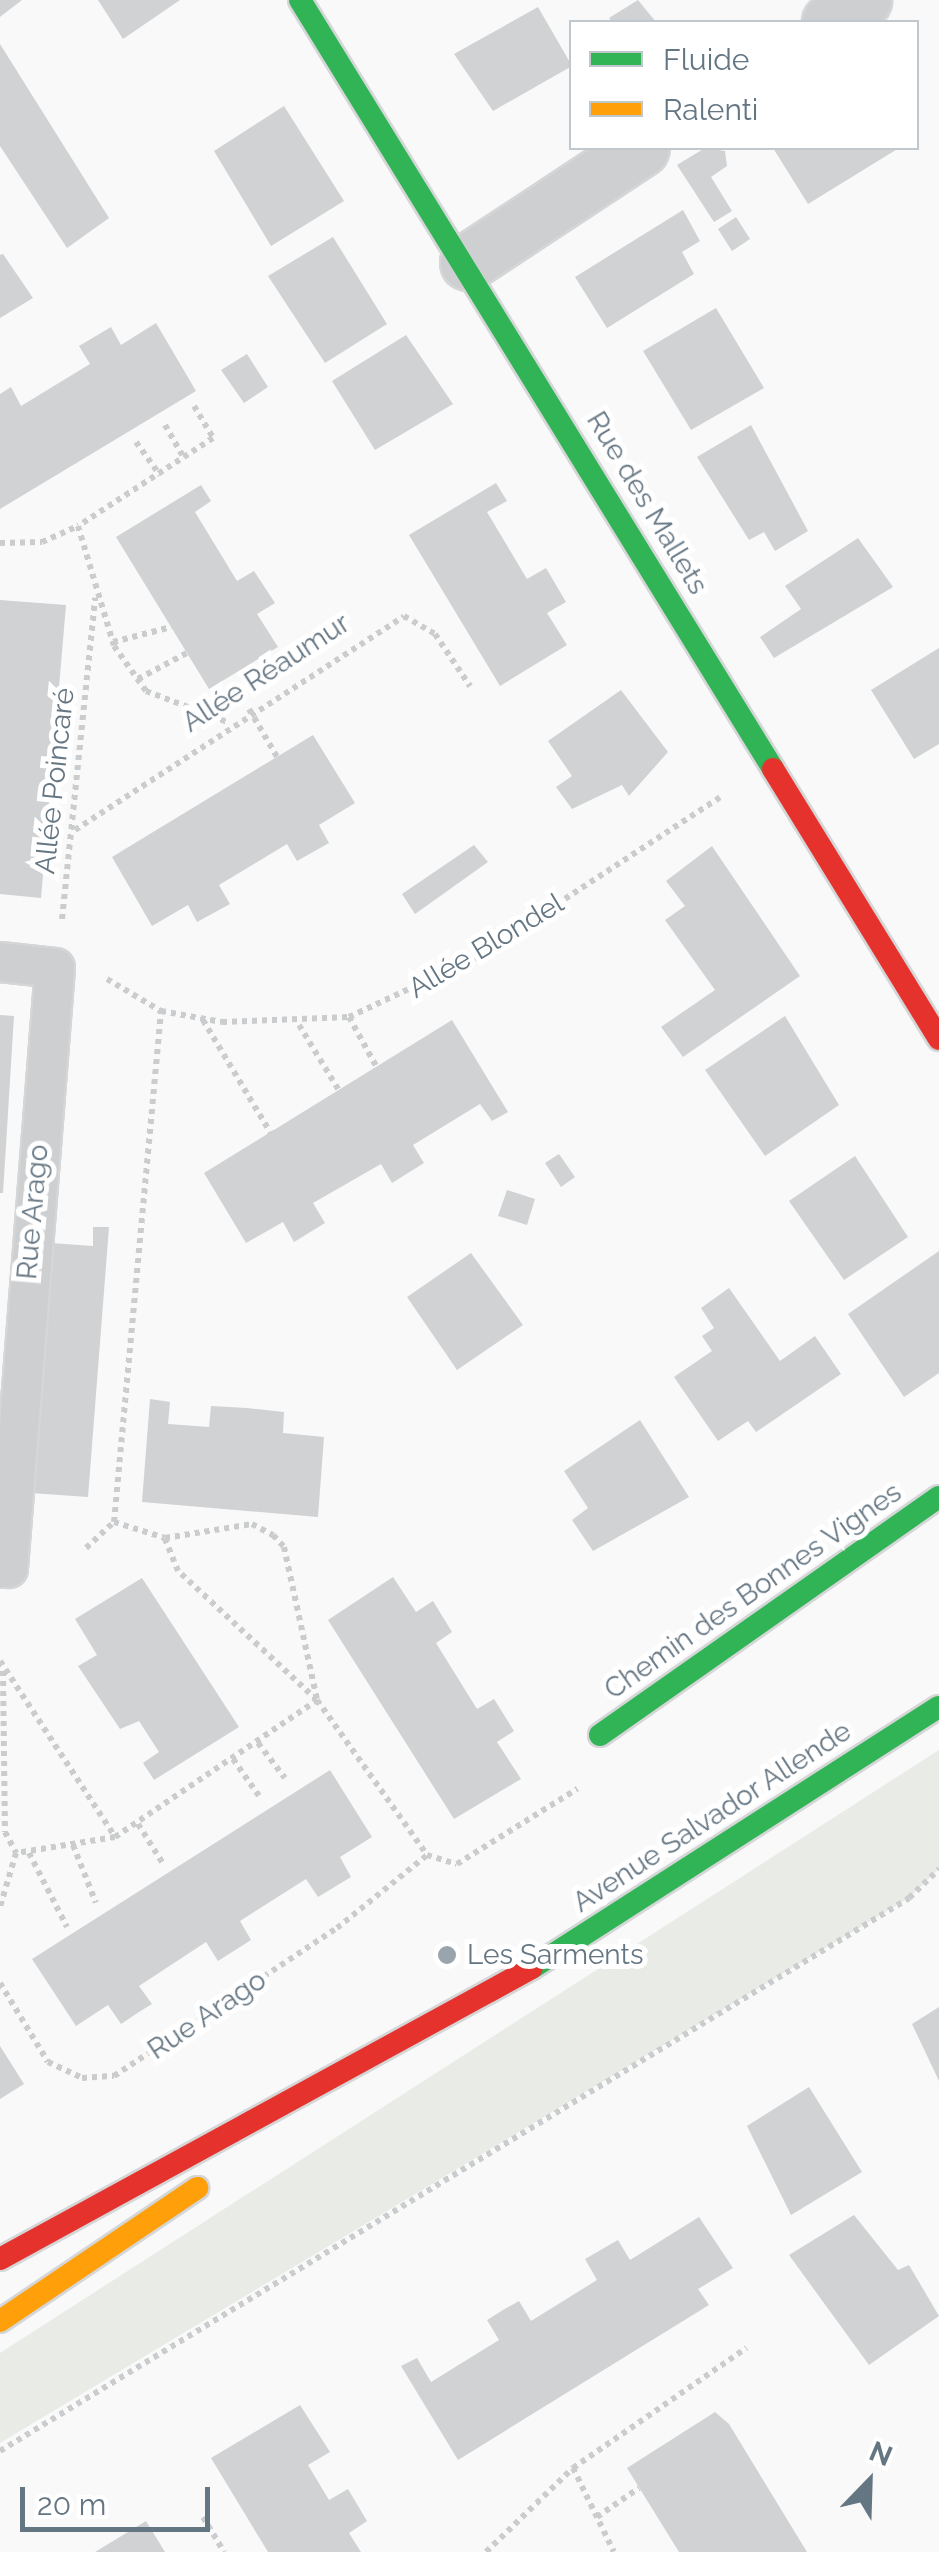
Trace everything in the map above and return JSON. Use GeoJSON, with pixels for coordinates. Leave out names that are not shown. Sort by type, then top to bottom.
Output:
{"type":"FeatureCollection","features":[{"type":"Feature","properties":{"kind":"street","name":"Rue des Mallets"},"geometry":{"type":"LineString","coordinates":[[300,0],[468,262],[769,765],[939,1038]]}},
{"type":"Feature","properties":{"kind":"street"},"geometry":{"type":"LineString","coordinates":[[833,20],[864,0]]}},
{"type":"Feature","properties":{"kind":"street"},"geometry":{"type":"LineString","coordinates":[[468,262],[638,150]]}},
{"type":"Feature","properties":{"kind":"street","name":"Chemin des Bonnes Vignes"},"geometry":{"type":"LineString","coordinates":[[600,1734],[939,1497]]}},
{"type":"Feature","properties":{"kind":"street","name":"Avenue Salvador Allende"},"geometry":{"type":"LineString","coordinates":[[0,2321],[465,2008],[939,1707]]}},
{"type":"Feature","properties":{"kind":"street","name":"Avenue Salvador Allende"},"geometry":{"type":"LineString","coordinates":[[0,2260],[465,2008]]}},
{"type":"Feature","properties":{"kind":"lane"},"geometry":{"type":"LineString","coordinates":[[0,962],[55,968]]}},
{"type":"Feature","properties":{"kind":"lane","name":"Rue Arago"},"geometry":{"type":"LineString","coordinates":[[0,1568],[8,1568],[55,968]]}},
{"type":"Feature","properties":{"kind":"path"},"geometry":{"type":"LineString","coordinates":[[0,543],[42,542],[78,526],[213,438],[194,406]]}},
{"type":"Feature","properties":{"kind":"path"},"geometry":{"type":"LineString","coordinates":[[165,425],[184,458]]}},
{"type":"Feature","properties":{"kind":"path"},"geometry":{"type":"LineString","coordinates":[[136,442],[160,475]]}},
{"type":"Feature","properties":{"kind":"path"},"geometry":{"type":"LineString","coordinates":[[78,526],[95,598],[113,642],[138,679],[182,709],[228,722]]}},
{"type":"Feature","properties":{"kind":"path","name":"Allée Poincaré"},"geometry":{"type":"LineString","coordinates":[[55,968],[74,831],[95,598]]}},
{"type":"Feature","properties":{"kind":"path","name":"Allée Réaumur"},"geometry":{"type":"LineString","coordinates":[[74,831],[228,722],[404,616],[435,634],[470,686]]}},
{"type":"Feature","properties":{"kind":"path"},"geometry":{"type":"LineString","coordinates":[[113,642],[171,627]]}},
{"type":"Feature","properties":{"kind":"path"},"geometry":{"type":"LineString","coordinates":[[138,679],[187,653]]}},
{"type":"Feature","properties":{"kind":"path"},"geometry":{"type":"LineString","coordinates":[[249,709],[277,757]]}},
{"type":"Feature","properties":{"kind":"path","name":"Allée Blondel"},"geometry":{"type":"LineString","coordinates":[[55,968],[102,976],[161,1010],[202,1019],[298,1026],[349,1017],[473,959],[769,765]]}},
{"type":"Feature","properties":{"kind":"path"},"geometry":{"type":"LineString","coordinates":[[86,1548],[114,1522],[161,1010]]}},
{"type":"Feature","properties":{"kind":"path"},"geometry":{"type":"LineString","coordinates":[[349,1017],[376,1066]]}},
{"type":"Feature","properties":{"kind":"path"},"geometry":{"type":"LineString","coordinates":[[202,1019],[270,1132]]}},
{"type":"Feature","properties":{"kind":"path"},"geometry":{"type":"LineString","coordinates":[[298,1026],[338,1089]]}},
{"type":"Feature","properties":{"kind":"path"},"geometry":{"type":"LineString","coordinates":[[114,1522],[165,1538],[252,1524],[284,1547],[318,1700]]}},
{"type":"Feature","properties":{"kind":"path"},"geometry":{"type":"LineString","coordinates":[[165,1538],[178,1572],[318,1700],[427,1854]]}},
{"type":"Feature","properties":{"kind":"path"},"geometry":{"type":"LineString","coordinates":[[1,1665],[115,1838]]}},
{"type":"Feature","properties":{"kind":"path"},"geometry":{"type":"LineString","coordinates":[[0,1907],[16,1853],[5,1832],[1,1665]]}},
{"type":"Feature","properties":{"kind":"path"},"geometry":{"type":"LineString","coordinates":[[16,1853],[115,1838],[318,1700]]}},
{"type":"Feature","properties":{"kind":"path","name":"Chemin des Bonnes Vignes"},"geometry":{"type":"LineString","coordinates":[[427,1854],[457,1864],[514,1836],[599,1772],[600,1734]]}},
{"type":"Feature","properties":{"kind":"path"},"geometry":{"type":"LineString","coordinates":[[258,1743],[284,1778]]}},
{"type":"Feature","properties":{"kind":"path"},"geometry":{"type":"LineString","coordinates":[[233,1760],[259,1796]]}},
{"type":"Feature","properties":{"kind":"path"},"geometry":{"type":"LineString","coordinates":[[138,1824],[162,1862]]}},
{"type":"Feature","properties":{"kind":"path"},"geometry":{"type":"LineString","coordinates":[[73,1845],[96,1903]]}},
{"type":"Feature","properties":{"kind":"path"},"geometry":{"type":"LineString","coordinates":[[30,1853],[67,1927]]}},
{"type":"Feature","properties":{"kind":"path","name":"Rue Arago"},"geometry":{"type":"LineString","coordinates":[[0,1983],[48,2062],[82,2078],[114,2076],[337,1928],[427,1854]]}},
{"type":"Feature","properties":{"kind":"path"},"geometry":{"type":"LineString","coordinates":[[0,2451],[865,1924],[939,1869]]}},
{"type":"Feature","properties":{"kind":"path"},"geometry":{"type":"LineString","coordinates":[[486,2552],[572,2468],[746,2348]]}},
{"type":"Feature","properties":{"kind":"path"},"geometry":{"type":"LineString","coordinates":[[572,2468],[614,2552]]}},
{"type":"Feature","properties":{"kind":"path"},"geometry":{"type":"LineString","coordinates":[[597,2517],[639,2488]]}},
{"type":"Feature","properties":{"kind":"path"},"geometry":{"type":"LineString","coordinates":[[204,2517],[224,2552]]}},
{"type":"Feature","properties":{"kind":"shaded area"},"geometry":{"type":"Polygon","coordinates":[[[939,1750],[939,1869],[909,1898],[0,2443],[0,2353],[939,1750]]]}},
{"type":"Feature","properties":{"kind":"building"},"geometry":{"type":"Polygon","coordinates":[[[0,0],[22,0],[0,17],[0,0]]]}},
{"type":"Feature","properties":{"kind":"building"},"geometry":{"type":"Polygon","coordinates":[[[98,0],[180,0],[123,39],[98,0]]]}},
{"type":"Feature","properties":{"kind":"building"},"geometry":{"type":"Polygon","coordinates":[[[638,0],[654,20],[610,20],[638,0]]]}},
{"type":"Feature","properties":{"kind":"building"},"geometry":{"type":"Polygon","coordinates":[[[538,7],[569,61],[569,68],[493,111],[454,54],[538,7]]]}},
{"type":"Feature","properties":{"kind":"building"},"geometry":{"type":"Polygon","coordinates":[[[0,44],[109,218],[67,248],[0,146],[0,44]]]}},
{"type":"Feature","properties":{"kind":"building"},"geometry":{"type":"Polygon","coordinates":[[[284,106],[344,201],[271,246],[214,151],[284,106]]]}},
{"type":"Feature","properties":{"kind":"building"},"geometry":{"type":"Polygon","coordinates":[[[702,150],[725,151],[727,166],[711,177],[732,211],[714,222],[677,165],[702,150]]]}},
{"type":"Feature","properties":{"kind":"building"},"geometry":{"type":"Polygon","coordinates":[[[774,150],[896,150],[808,204],[774,150]]]}},
{"type":"Feature","properties":{"kind":"building"},"geometry":{"type":"Polygon","coordinates":[[[683,210],[700,241],[682,252],[694,274],[607,328],[575,277],[683,210]]]}},
{"type":"Feature","properties":{"kind":"building"},"geometry":{"type":"Polygon","coordinates":[[[736,217],[750,239],[732,251],[718,229],[736,217]]]}},
{"type":"Feature","properties":{"kind":"building"},"geometry":{"type":"Polygon","coordinates":[[[333,237],[387,324],[325,363],[268,276],[333,237]]]}},
{"type":"Feature","properties":{"kind":"building"},"geometry":{"type":"Polygon","coordinates":[[[0,255],[33,298],[0,318],[0,255]]]}},
{"type":"Feature","properties":{"kind":"building"},"geometry":{"type":"Polygon","coordinates":[[[716,308],[764,388],[691,430],[643,351],[716,308]]]}},
{"type":"Feature","properties":{"kind":"building"},"geometry":{"type":"Polygon","coordinates":[[[156,323],[196,391],[0,509],[0,394],[11,387],[21,406],[90,364],[79,346],[111,327],[121,345],[156,323]]]}},
{"type":"Feature","properties":{"kind":"building"},"geometry":{"type":"Polygon","coordinates":[[[406,335],[453,404],[375,450],[332,381],[406,335]]]}},
{"type":"Feature","properties":{"kind":"building"},"geometry":{"type":"Polygon","coordinates":[[[247,354],[268,387],[244,403],[221,370],[247,354]]]}},
{"type":"Feature","properties":{"kind":"building"},"geometry":{"type":"Polygon","coordinates":[[[751,425],[808,531],[775,551],[764,532],[749,540],[697,457],[751,425]]]}},
{"type":"Feature","properties":{"kind":"building"},"geometry":{"type":"Polygon","coordinates":[[[496,483],[507,501],[487,512],[527,579],[546,568],[566,602],[547,613],[567,645],[500,686],[409,535],[496,483]]]}},
{"type":"Feature","properties":{"kind":"building"},"geometry":{"type":"Polygon","coordinates":[[[201,485],[211,501],[195,512],[237,581],[254,571],[275,603],[257,614],[278,647],[209,689],[116,537],[201,485]]]}},
{"type":"Feature","properties":{"kind":"building"},"geometry":{"type":"Polygon","coordinates":[[[858,538],[893,587],[774,658],[760,637],[801,609],[785,586],[858,538]]]}},
{"type":"Feature","properties":{"kind":"building"},"geometry":{"type":"Polygon","coordinates":[[[0,600],[66,605],[41,898],[0,894],[0,600]]]}},
{"type":"Feature","properties":{"kind":"building"},"geometry":{"type":"Polygon","coordinates":[[[939,648],[939,744],[914,759],[871,690],[939,648]]]}},
{"type":"Feature","properties":{"kind":"building"},"geometry":{"type":"Polygon","coordinates":[[[621,690],[668,752],[629,796],[622,785],[572,809],[556,787],[572,776],[548,741],[621,690]]]}},
{"type":"Feature","properties":{"kind":"building"},"geometry":{"type":"Polygon","coordinates":[[[313,735],[355,803],[319,825],[329,843],[297,861],[287,844],[219,885],[230,904],[197,922],[188,905],[152,926],[112,857],[313,735]]]}},
{"type":"Feature","properties":{"kind":"building"},"geometry":{"type":"Polygon","coordinates":[[[474,845],[488,862],[415,914],[402,894],[474,845]]]}},
{"type":"Feature","properties":{"kind":"building"},"geometry":{"type":"Polygon","coordinates":[[[712,846],[800,976],[683,1057],[661,1027],[715,990],[665,920],[685,906],[666,881],[712,846]]]}},
{"type":"Feature","properties":{"kind":"building"},"geometry":{"type":"Polygon","coordinates":[[[0,1015],[14,1016],[3,1193],[0,1193],[0,1015]]]}},
{"type":"Feature","properties":{"kind":"building"},"geometry":{"type":"Polygon","coordinates":[[[785,1016],[839,1105],[765,1156],[705,1070],[785,1016]]]}},
{"type":"Feature","properties":{"kind":"building"},"geometry":{"type":"Polygon","coordinates":[[[452,1020],[508,1112],[492,1121],[480,1104],[413,1145],[424,1163],[392,1183],[381,1164],[313,1203],[325,1223],[294,1242],[283,1222],[246,1243],[204,1173],[452,1020]]]}},
{"type":"Feature","properties":{"kind":"building"},"geometry":{"type":"Polygon","coordinates":[[[559,1154],[575,1177],[561,1187],[545,1163],[559,1154]]]}},
{"type":"Feature","properties":{"kind":"building"},"geometry":{"type":"Polygon","coordinates":[[[855,1156],[908,1237],[844,1280],[789,1201],[855,1156]]]}},
{"type":"Feature","properties":{"kind":"building"},"geometry":{"type":"Polygon","coordinates":[[[507,1190],[535,1199],[527,1225],[498,1216],[507,1190]]]}},
{"type":"Feature","properties":{"kind":"building"},"geometry":{"type":"Polygon","coordinates":[[[93,1227],[109,1227],[88,1497],[31,1493],[51,1243],[93,1246],[93,1227]]]}},
{"type":"Feature","properties":{"kind":"building"},"geometry":{"type":"Polygon","coordinates":[[[939,1251],[939,1373],[904,1397],[848,1314],[939,1251]]]}},
{"type":"Feature","properties":{"kind":"building"},"geometry":{"type":"Polygon","coordinates":[[[471,1253],[523,1325],[457,1370],[407,1297],[471,1253]]]}},
{"type":"Feature","properties":{"kind":"building"},"geometry":{"type":"Polygon","coordinates":[[[729,1288],[780,1361],[815,1336],[841,1374],[756,1432],[748,1421],[718,1441],[674,1377],[712,1351],[702,1336],[714,1328],[701,1308],[729,1288]]]}},
{"type":"Feature","properties":{"kind":"building"},"geometry":{"type":"Polygon","coordinates":[[[150,1399],[170,1402],[168,1424],[209,1427],[211,1406],[247,1408],[284,1412],[283,1433],[324,1437],[318,1517],[142,1502],[150,1399]]]}},
{"type":"Feature","properties":{"kind":"building"},"geometry":{"type":"Polygon","coordinates":[[[640,1420],[689,1497],[593,1551],[572,1520],[588,1508],[564,1471],[640,1420]]]}},
{"type":"Feature","properties":{"kind":"building"},"geometry":{"type":"Polygon","coordinates":[[[393,1577],[416,1612],[433,1601],[452,1632],[436,1643],[477,1709],[494,1699],[514,1731],[497,1742],[521,1779],[454,1819],[328,1620],[393,1577]]]}},
{"type":"Feature","properties":{"kind":"building"},"geometry":{"type":"Polygon","coordinates":[[[142,1578],[239,1727],[154,1780],[143,1763],[159,1752],[139,1721],[120,1729],[78,1666],[97,1655],[75,1619],[142,1578]]]}},
{"type":"Feature","properties":{"kind":"building"},"geometry":{"type":"Polygon","coordinates":[[[330,1770],[372,1837],[340,1857],[351,1877],[318,1897],[306,1879],[240,1921],[251,1940],[218,1961],[206,1942],[139,1986],[152,2004],[121,2024],[108,2005],[76,2026],[32,1959],[330,1770]]]}},
{"type":"Feature","properties":{"kind":"building"},"geometry":{"type":"Polygon","coordinates":[[[939,2007],[939,2081],[912,2024],[939,2007]]]}},
{"type":"Feature","properties":{"kind":"building"},"geometry":{"type":"Polygon","coordinates":[[[0,2046],[24,2084],[0,2099],[0,2046]]]}},
{"type":"Feature","properties":{"kind":"building"},"geometry":{"type":"Polygon","coordinates":[[[809,2087],[862,2172],[791,2215],[747,2126],[809,2087]]]}},
{"type":"Feature","properties":{"kind":"building"},"geometry":{"type":"Polygon","coordinates":[[[854,2215],[898,2270],[909,2265],[939,2316],[869,2365],[789,2255],[854,2215]]]}},
{"type":"Feature","properties":{"kind":"building"},"geometry":{"type":"Polygon","coordinates":[[[699,2217],[733,2268],[698,2289],[709,2305],[458,2460],[401,2366],[417,2358],[431,2382],[499,2340],[487,2320],[503,2310],[519,2301],[531,2321],[597,2280],[585,2259],[618,2240],[630,2260],[699,2217]]]}},
{"type":"Feature","properties":{"kind":"building"},"geometry":{"type":"Polygon","coordinates":[[[300,2405],[330,2452],[308,2465],[329,2500],[348,2489],[367,2521],[349,2533],[361,2552],[268,2552],[211,2458],[300,2405]]]}},
{"type":"Feature","properties":{"kind":"building"},"geometry":{"type":"Polygon","coordinates":[[[715,2412],[729,2424],[807,2552],[679,2552],[627,2468],[715,2412]]]}},
{"type":"Feature","properties":{"kind":"building"},"geometry":{"type":"Polygon","coordinates":[[[146,2521],[165,2552],[95,2552],[146,2521]]]}},
{"type":"Feature","properties":{"kind":"traffic: fast"},"geometry":{"type":"LineString","coordinates":[[300,0],[773,769]]}},
{"type":"Feature","properties":{"kind":"traffic: fast"},"geometry":{"type":"LineString","coordinates":[[600,1735],[939,1497]]}},
{"type":"Feature","properties":{"kind":"traffic: fast"},"geometry":{"type":"LineString","coordinates":[[532,1968],[939,1707]]}},
{"type":"Feature","properties":{"kind":"traffic: slow"},"geometry":{"type":"LineString","coordinates":[[0,2321],[197,2188]]}},
{"type":"Feature","properties":{"kind":"traffic: jam"},"geometry":{"type":"LineString","coordinates":[[773,769],[939,1039]]}},
{"type":"Feature","properties":{"kind":"traffic: jam"},"geometry":{"type":"LineString","coordinates":[[0,2259],[532,1968]]}},
{"type":"Feature","properties":{"kind":"place","name":"Les Sarments"},"geometry":{"type":"Point","coordinates":[447,1955]}}]}
